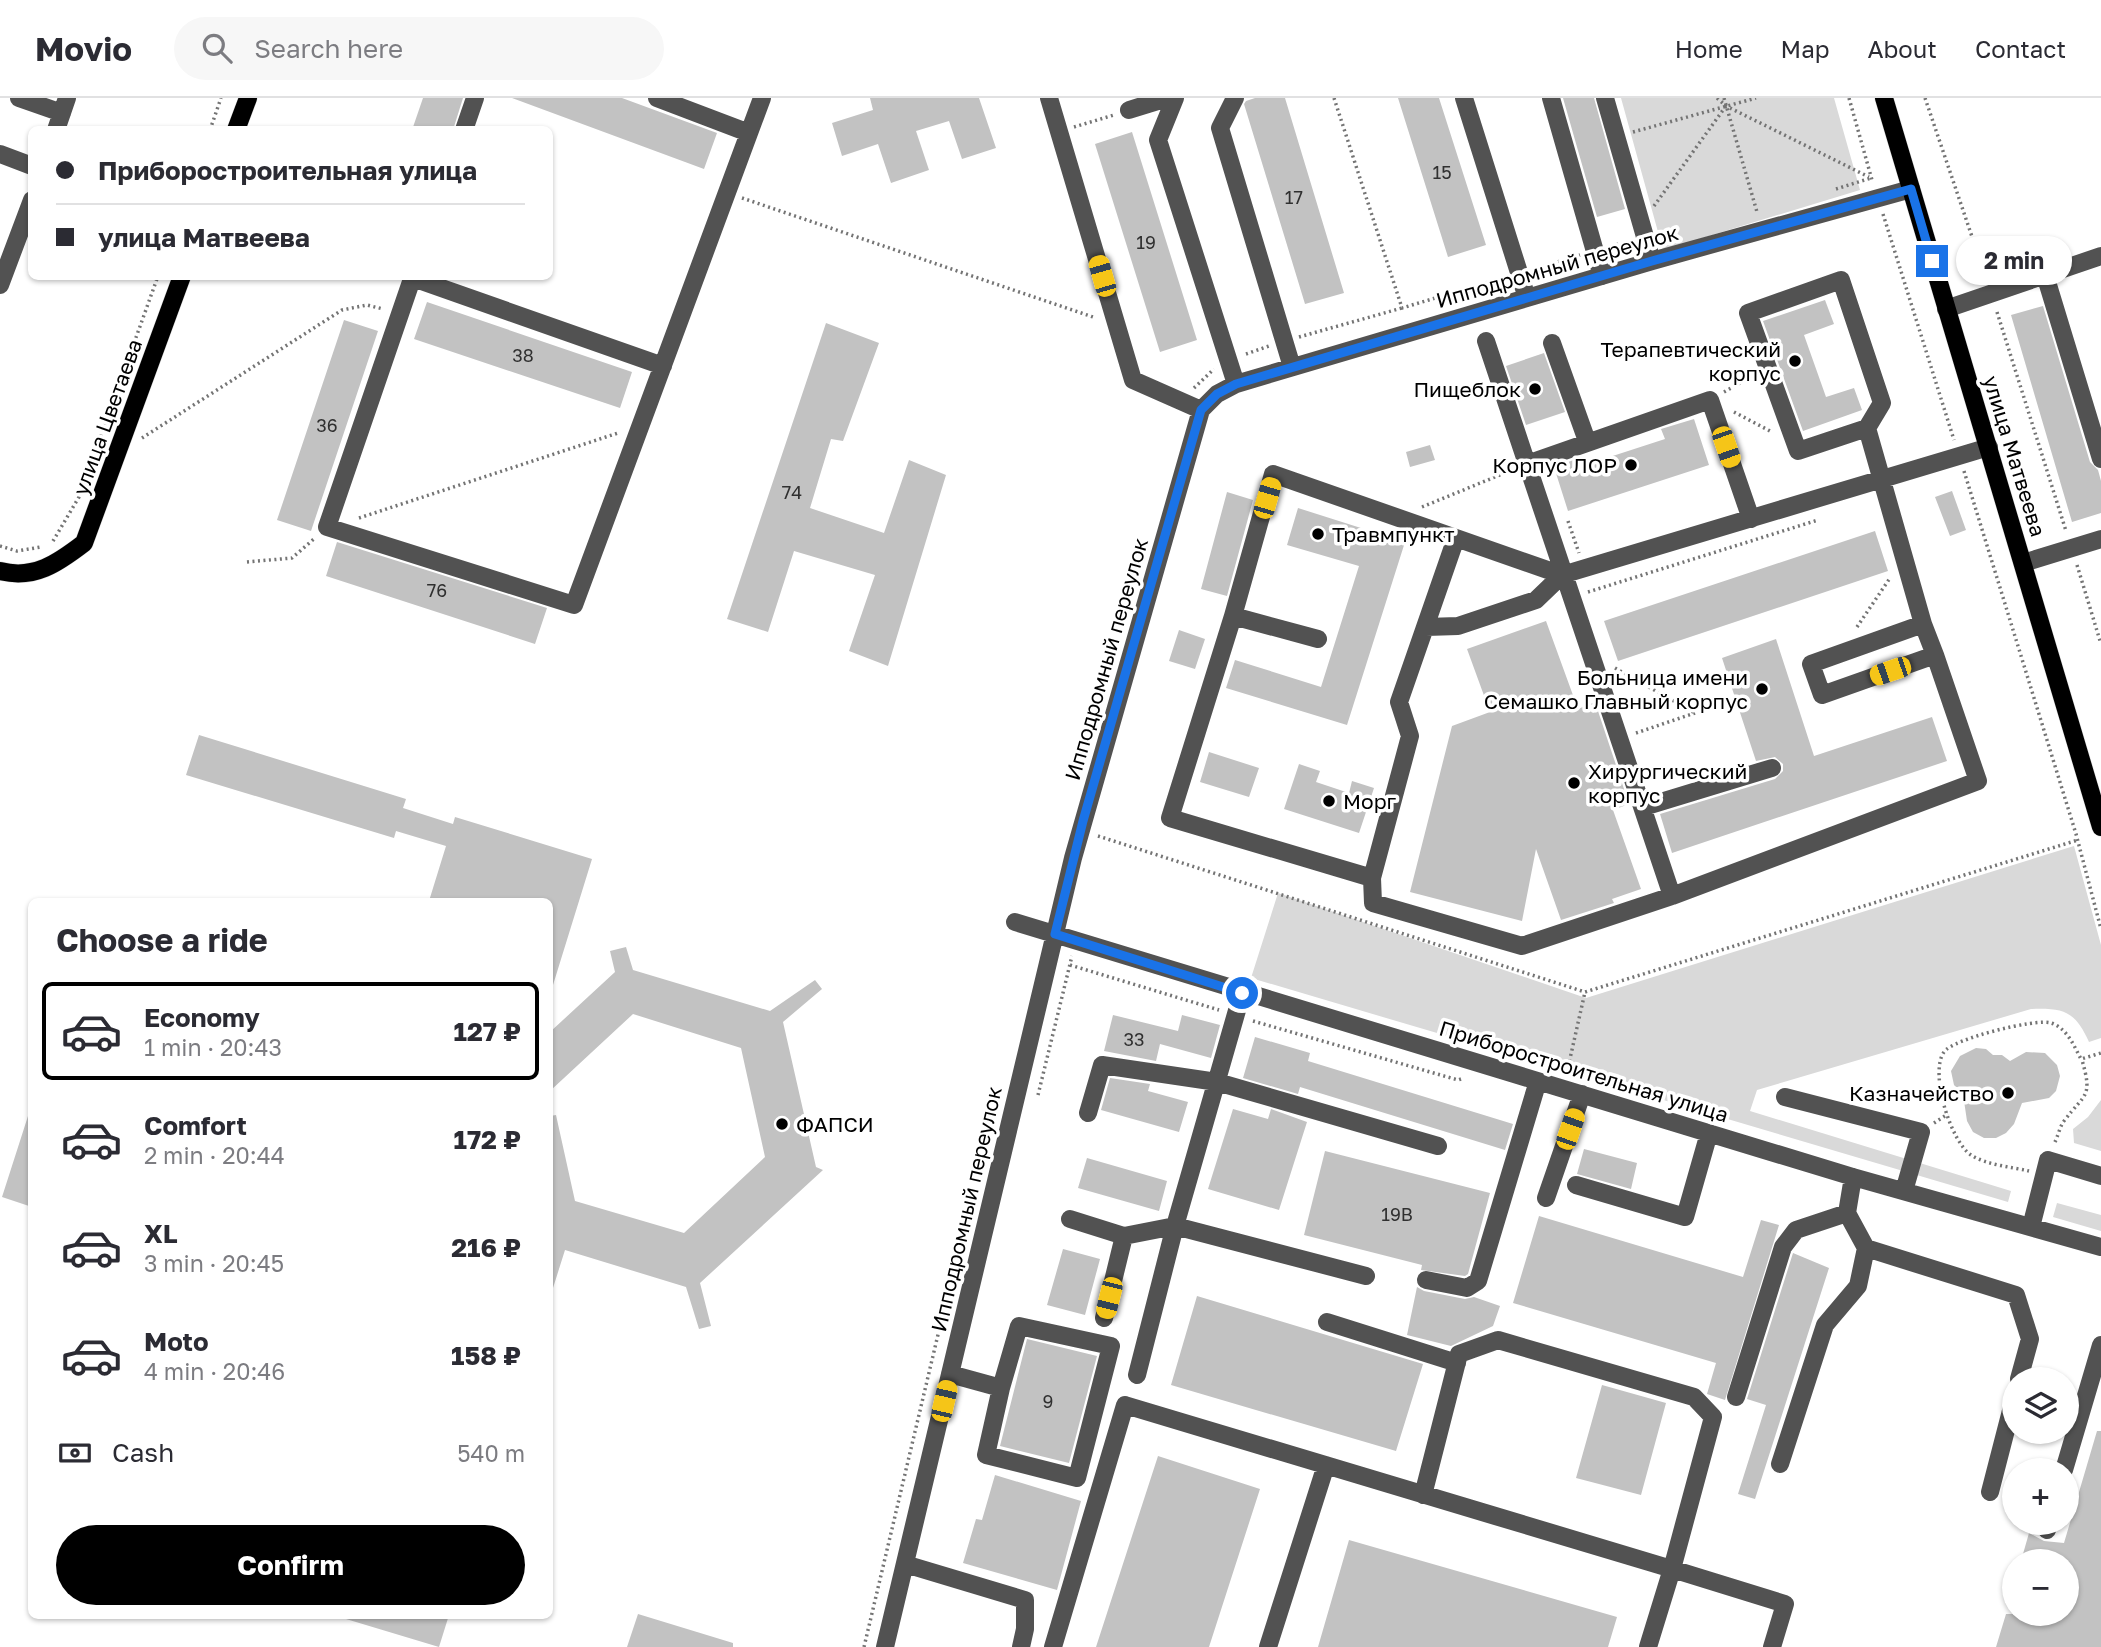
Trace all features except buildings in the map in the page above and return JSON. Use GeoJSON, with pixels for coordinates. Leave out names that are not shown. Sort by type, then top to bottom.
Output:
{"type":"FeatureCollection","features":[{"type":"Feature","properties":{"kind":"main road"},"geometry":{"type":"LineString","coordinates":[[238,126],[248,98]]}},
{"type":"Feature","properties":{"kind":"main road","name":"улица Матвеева"},"geometry":{"type":"LineString","coordinates":[[1884,98],[2101,827]]}},
{"type":"Feature","properties":{"kind":"main road","name":"улица Цветаева"},"geometry":{"type":"LineString","coordinates":[[0,571],[38,573],[60,562],[84,542],[182,280]]}},
{"type":"Feature","properties":{"kind":"street"},"geometry":{"type":"LineString","coordinates":[[19,98],[62,113]]}},
{"type":"Feature","properties":{"kind":"street"},"geometry":{"type":"LineString","coordinates":[[465,126],[475,98]]}},
{"type":"Feature","properties":{"kind":"street"},"geometry":{"type":"LineString","coordinates":[[657,98],[749,133]]}},
{"type":"Feature","properties":{"kind":"street"},"geometry":{"type":"LineString","coordinates":[[412,280],[327,527],[574,605],[762,98]]}},
{"type":"Feature","properties":{"kind":"street"},"geometry":{"type":"LineString","coordinates":[[1049,98],[1132,380],[1201,410]]}},
{"type":"Feature","properties":{"kind":"street"},"geometry":{"type":"LineString","coordinates":[[1129,110],[1168,98]]}},
{"type":"Feature","properties":{"kind":"street"},"geometry":{"type":"LineString","coordinates":[[1175,98],[1158,140],[1236,384]]}},
{"type":"Feature","properties":{"kind":"street"},"geometry":{"type":"LineString","coordinates":[[1235,98],[1220,128],[1293,367]]}},
{"type":"Feature","properties":{"kind":"street"},"geometry":{"type":"LineString","coordinates":[[1464,98],[1527,298]]}},
{"type":"Feature","properties":{"kind":"street"},"geometry":{"type":"LineString","coordinates":[[1551,98],[1602,276]]}},
{"type":"Feature","properties":{"kind":"street"},"geometry":{"type":"LineString","coordinates":[[1605,98],[1650,253]]}},
{"type":"Feature","properties":{"kind":"street"},"geometry":{"type":"LineString","coordinates":[[0,154],[28,164]]}},
{"type":"Feature","properties":{"kind":"street","name":"Ипподромный переулок"},"geometry":{"type":"LineString","coordinates":[[885,1647],[1083,821],[1201,410],[1217,394],[1236,384],[1602,276],[1650,253],[1911,189]]}},
{"type":"Feature","properties":{"kind":"street"},"geometry":{"type":"LineString","coordinates":[[0,285],[28,211]]}},
{"type":"Feature","properties":{"kind":"street"},"geometry":{"type":"LineString","coordinates":[[1946,309],[2101,256]]}},
{"type":"Feature","properties":{"kind":"street"},"geometry":{"type":"LineString","coordinates":[[2045,275],[2101,459]]}},
{"type":"Feature","properties":{"kind":"street"},"geometry":{"type":"LineString","coordinates":[[421,280],[663,366]]}},
{"type":"Feature","properties":{"kind":"street"},"geometry":{"type":"LineString","coordinates":[[1841,280],[1882,403],[1867,428],[1798,451],[1767,369],[1748,313],[1841,280]]}},
{"type":"Feature","properties":{"kind":"street"},"geometry":{"type":"LineString","coordinates":[[1486,341],[1562,575],[1621,738],[1672,896]]}},
{"type":"Feature","properties":{"kind":"street"},"geometry":{"type":"LineString","coordinates":[[1552,343],[1587,441]]}},
{"type":"Feature","properties":{"kind":"street"},"geometry":{"type":"LineString","coordinates":[[1527,464],[1710,400],[1751,519]]}},
{"type":"Feature","properties":{"kind":"street"},"geometry":{"type":"LineString","coordinates":[[1456,538],[1399,702],[1410,736],[1372,878],[1373,903],[1522,946],[1672,896],[1979,781],[1902,558],[1867,428]]}},
{"type":"Feature","properties":{"kind":"street"},"geometry":{"type":"LineString","coordinates":[[1426,626],[1458,626],[1536,600],[1562,575],[1883,481],[1989,447]]}},
{"type":"Feature","properties":{"kind":"street"},"geometry":{"type":"LineString","coordinates":[[1372,878],[1170,818],[1233,616],[1273,474],[1562,575]]}},
{"type":"Feature","properties":{"kind":"street"},"geometry":{"type":"LineString","coordinates":[[2023,563],[2101,539]]}},
{"type":"Feature","properties":{"kind":"street"},"geometry":{"type":"LineString","coordinates":[[1233,616],[1318,639]]}},
{"type":"Feature","properties":{"kind":"street"},"geometry":{"type":"LineString","coordinates":[[1923,624],[1811,664],[1822,695],[1935,655]]}},
{"type":"Feature","properties":{"kind":"street"},"geometry":{"type":"LineString","coordinates":[[1644,807],[1772,768]]}},
{"type":"Feature","properties":{"kind":"street","name":"Приборостроительная улица"},"geometry":{"type":"LineString","coordinates":[[1016,922],[1853,1177],[2101,1247]]}},
{"type":"Feature","properties":{"kind":"street"},"geometry":{"type":"LineString","coordinates":[[1137,1375],[1175,1226],[1242,993]]}},
{"type":"Feature","properties":{"kind":"street"},"geometry":{"type":"LineString","coordinates":[[1088,1113],[1102,1065],[1217,1082],[1438,1146]]}},
{"type":"Feature","properties":{"kind":"street"},"geometry":{"type":"LineString","coordinates":[[1426,1280],[1467,1289],[1478,1281],[1538,1081]]}},
{"type":"Feature","properties":{"kind":"street"},"geometry":{"type":"LineString","coordinates":[[1546,1198],[1582,1094]]}},
{"type":"Feature","properties":{"kind":"street"},"geometry":{"type":"LineString","coordinates":[[1785,1097],[1921,1132],[1905,1191]]}},
{"type":"Feature","properties":{"kind":"street"},"geometry":{"type":"LineString","coordinates":[[1576,1185],[1685,1217],[1709,1133]]}},
{"type":"Feature","properties":{"kind":"street"},"geometry":{"type":"LineString","coordinates":[[2031,1227],[2046,1168],[2101,1176]]}},
{"type":"Feature","properties":{"kind":"street"},"geometry":{"type":"LineString","coordinates":[[1780,1464],[1825,1325],[1858,1286],[1866,1248],[1847,1213],[1853,1177]]}},
{"type":"Feature","properties":{"kind":"street"},"geometry":{"type":"LineString","coordinates":[[1736,1397],[1783,1247],[1796,1230],[1847,1213]]}},
{"type":"Feature","properties":{"kind":"street"},"geometry":{"type":"LineString","coordinates":[[1070,1219],[1124,1236],[1175,1226],[1366,1276]]}},
{"type":"Feature","properties":{"kind":"street"},"geometry":{"type":"LineString","coordinates":[[1104,1318],[1124,1236]]}},
{"type":"Feature","properties":{"kind":"street"},"geometry":{"type":"LineString","coordinates":[[1866,1248],[2016,1295],[2030,1339],[2023,1367]]}},
{"type":"Feature","properties":{"kind":"street"},"geometry":{"type":"LineString","coordinates":[[1327,1322],[1457,1363]]}},
{"type":"Feature","properties":{"kind":"street"},"geometry":{"type":"LineString","coordinates":[[1019,1326],[1111,1346],[1077,1478],[986,1454],[1001,1388],[1019,1326]]}},
{"type":"Feature","properties":{"kind":"street"},"geometry":{"type":"LineString","coordinates":[[1423,1494],[1459,1353],[1498,1340],[1694,1397],[1713,1418],[1648,1647]]}},
{"type":"Feature","properties":{"kind":"street"},"geometry":{"type":"LineString","coordinates":[[2068,1458],[2101,1345]]}},
{"type":"Feature","properties":{"kind":"street"},"geometry":{"type":"LineString","coordinates":[[950,1374],[1001,1388]]}},
{"type":"Feature","properties":{"kind":"street"},"geometry":{"type":"LineString","coordinates":[[1053,1647],[1125,1405],[1785,1604],[1772,1647]]}},
{"type":"Feature","properties":{"kind":"street"},"geometry":{"type":"LineString","coordinates":[[1990,1492],[2002,1444]]}},
{"type":"Feature","properties":{"kind":"street"},"geometry":{"type":"LineString","coordinates":[[1268,1647],[1326,1465]]}},
{"type":"Feature","properties":{"kind":"street"},"geometry":{"type":"LineString","coordinates":[[905,1564],[1025,1600],[1025,1629],[1021,1647]]}},
{"type":"Feature","properties":{"kind":"path"},"geometry":{"type":"LineString","coordinates":[[211,126],[221,98]]}},
{"type":"Feature","properties":{"kind":"path"},"geometry":{"type":"LineString","coordinates":[[1334,98],[1402,308],[1626,242],[1650,253]]}},
{"type":"Feature","properties":{"kind":"path"},"geometry":{"type":"LineString","coordinates":[[1717,98],[1727,106],[1871,178]]}},
{"type":"Feature","properties":{"kind":"path"},"geometry":{"type":"LineString","coordinates":[[1724,98],[1757,212]]}},
{"type":"Feature","properties":{"kind":"path"},"geometry":{"type":"LineString","coordinates":[[1616,136],[1756,98]]}},
{"type":"Feature","properties":{"kind":"path"},"geometry":{"type":"LineString","coordinates":[[1925,98],[1991,292],[2101,644]]}},
{"type":"Feature","properties":{"kind":"path"},"geometry":{"type":"LineString","coordinates":[[1641,224],[1727,106]]}},
{"type":"Feature","properties":{"kind":"path"},"geometry":{"type":"LineString","coordinates":[[1059,131],[1129,110]]}},
{"type":"Feature","properties":{"kind":"path"},"geometry":{"type":"LineString","coordinates":[[727,193],[1116,325]]}},
{"type":"Feature","properties":{"kind":"path"},"geometry":{"type":"LineString","coordinates":[[0,546],[17,551],[36,549],[51,543],[61,530],[79,497],[157,280]]}},
{"type":"Feature","properties":{"kind":"path"},"geometry":{"type":"LineString","coordinates":[[136,449],[141,439],[342,310],[367,305],[401,313]]}},
{"type":"Feature","properties":{"kind":"path"},"geometry":{"type":"LineString","coordinates":[[1710,400],[1767,369]]}},
{"type":"Feature","properties":{"kind":"path"},"geometry":{"type":"LineString","coordinates":[[1710,400],[1794,443]]}},
{"type":"Feature","properties":{"kind":"path"},"geometry":{"type":"LineString","coordinates":[[247,562],[292,558],[327,527],[457,488],[642,425]]}},
{"type":"Feature","properties":{"kind":"path"},"geometry":{"type":"LineString","coordinates":[[1404,519],[1430,501],[1527,464]]}},
{"type":"Feature","properties":{"kind":"path"},"geometry":{"type":"LineString","coordinates":[[1840,654],[1902,558]]}},
{"type":"Feature","properties":{"kind":"path"},"geometry":{"type":"LineString","coordinates":[[1590,654],[1695,713],[1621,738]]}},
{"type":"Feature","properties":{"kind":"path"},"geometry":{"type":"LineString","coordinates":[[2078,840],[2101,929]]}},
{"type":"Feature","properties":{"kind":"path"},"geometry":{"type":"LineString","coordinates":[[1564,1088],[1585,992]]}},
{"type":"Feature","properties":{"kind":"path"},"geometry":{"type":"LineString","coordinates":[[2050,1022],[2065,1032],[2081,1059],[2088,1081],[2084,1096],[2076,1111],[2064,1121],[2046,1168],[1973,1156],[1959,1143],[1939,1085],[1937,1068],[1944,1050],[1958,1042],[2026,1024],[2050,1022]]}},
{"type":"Feature","properties":{"kind":"path"},"geometry":{"type":"LineString","coordinates":[[2081,1059],[2101,1053]]}},
{"type":"Feature","properties":{"kind":"shaded area"},"geometry":{"type":"Polygon","coordinates":[[[1621,98],[1834,98],[1860,190],[1663,250],[1621,98]]]}},
{"type":"Feature","properties":{"kind":"shaded area"},"geometry":{"type":"Polygon","coordinates":[[[2074,846],[2101,945],[2101,1038],[2089,1042],[2079,1024],[2060,1011],[2031,1009],[1757,1090],[1750,1111],[2011,1191],[2008,1202],[1251,978],[1278,893],[1586,998],[2074,846]]]}},
{"type":"Feature","properties":{"kind":"shaded area"},"geometry":{"type":"Polygon","coordinates":[[[2101,1100],[2101,1151],[2074,1143],[2073,1129],[2088,1117],[2101,1100]]]}},
{"type":"Feature","properties":{"kind":"shaded area"},"geometry":{"type":"Polygon","coordinates":[[[2057,1203],[2101,1215],[2101,1231],[2053,1217],[2057,1203]]]}},
{"type":"Feature","properties":{"kind":"place","name":"Терапевтический корпус"},"geometry":{"type":"Point","coordinates":[1795,361]}},
{"type":"Feature","properties":{"kind":"place","name":"Пищеблок"},"geometry":{"type":"Point","coordinates":[1535,389]}},
{"type":"Feature","properties":{"kind":"place","name":"Корпус ЛОР"},"geometry":{"type":"Point","coordinates":[1631,465]}},
{"type":"Feature","properties":{"kind":"place","name":"Травмпункт"},"geometry":{"type":"Point","coordinates":[1318,534]}},
{"type":"Feature","properties":{"kind":"place","name":"Больница имени Семашко Главный корпус"},"geometry":{"type":"Point","coordinates":[1762,689]}},
{"type":"Feature","properties":{"kind":"place","name":"Хирургический корпус"},"geometry":{"type":"Point","coordinates":[1574,783]}},
{"type":"Feature","properties":{"kind":"place","name":"Морг"},"geometry":{"type":"Point","coordinates":[1329,801]}},
{"type":"Feature","properties":{"kind":"place","name":"Казначейство"},"geometry":{"type":"Point","coordinates":[2008,1093]}},
{"type":"Feature","properties":{"kind":"place","name":"ФАПСИ"},"geometry":{"type":"Point","coordinates":[782,1124]}},
{"type":"Feature","properties":{"kind":"route"},"geometry":{"type":"LineString","coordinates":[[1242,993],[1055,934],[1083,821],[1201,410],[1217,394],[1236,384],[1652,261],[1911,189],[1932,261]]}}]}
